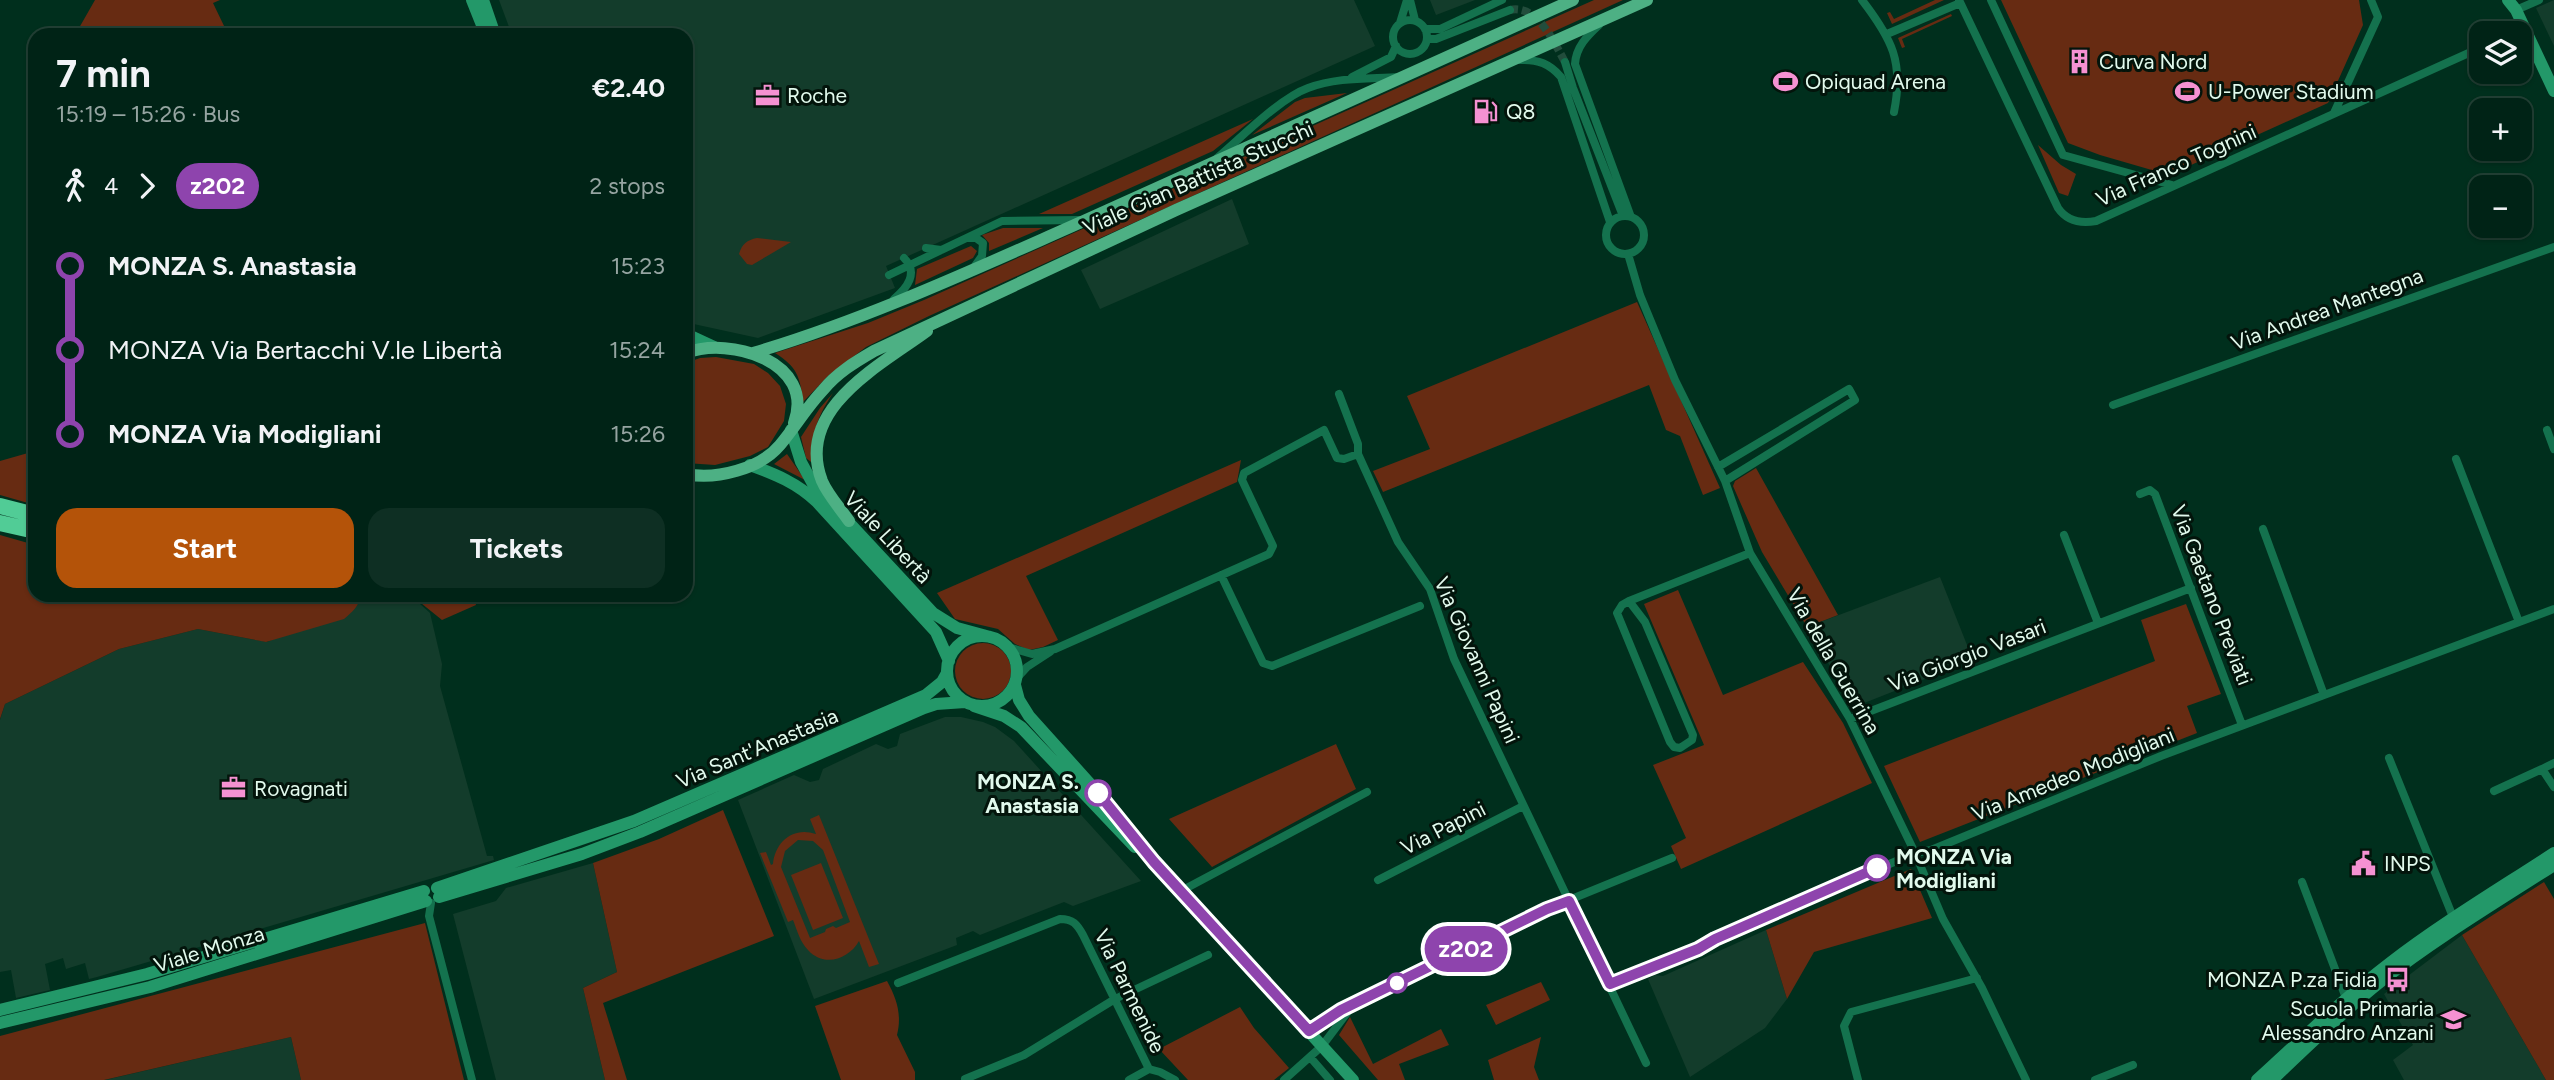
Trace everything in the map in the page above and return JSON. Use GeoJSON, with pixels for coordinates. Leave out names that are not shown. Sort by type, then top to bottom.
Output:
{"type":"FeatureCollection","features":[{"type":"Feature","properties":{"kind":"highway"},"geometry":{"type":"LineString","coordinates":[[0,506],[28,513]]}},
{"type":"Feature","properties":{"kind":"highway"},"geometry":{"type":"LineString","coordinates":[[0,523],[28,529]]}},
{"type":"Feature","properties":{"kind":"main road","name":"Viale Gian Battista Stucchi"},"geometry":{"type":"LineString","coordinates":[[753,353],[884,306],[970,271],[1573,0]]}},
{"type":"Feature","properties":{"kind":"main road","name":"Viale Gian Battista Stucchi"},"geometry":{"type":"LineString","coordinates":[[693,474],[712,475],[750,465],[772,453],[823,390],[854,362],[957,310],[1647,0]]}},
{"type":"Feature","properties":{"kind":"main road"},"geometry":{"type":"LineString","coordinates":[[849,521],[827,489],[817,459],[818,442],[827,415],[837,400],[866,376],[957,310]]}},
{"type":"Feature","properties":{"kind":"main road","name":"Viale Gian Battista Stucchi"},"geometry":{"type":"LineString","coordinates":[[693,352],[714,347],[753,353],[776,365],[793,387],[797,408],[791,430]]}},
{"type":"Feature","properties":{"kind":"street"},"geometry":{"type":"LineString","coordinates":[[472,0],[483,28]]}},
{"type":"Feature","properties":{"kind":"street"},"geometry":{"type":"LineString","coordinates":[[483,0],[493,28]]}},
{"type":"Feature","properties":{"kind":"street"},"geometry":{"type":"LineString","coordinates":[[1396,46],[1405,53],[1417,52],[1427,39],[1425,29],[1415,20],[1409,0]]}},
{"type":"Feature","properties":{"kind":"street"},"geometry":{"type":"LineString","coordinates":[[1349,79],[1391,57],[1396,46],[1394,35],[1409,0]]}},
{"type":"Feature","properties":{"kind":"street"},"geometry":{"type":"LineString","coordinates":[[1425,29],[1440,29],[1502,0]]}},
{"type":"Feature","properties":{"kind":"street"},"geometry":{"type":"LineString","coordinates":[[1862,0],[1887,34],[1899,77],[1894,112]]}},
{"type":"Feature","properties":{"kind":"street"},"geometry":{"type":"LineString","coordinates":[[1990,0],[2063,155],[2172,185]]}},
{"type":"Feature","properties":{"kind":"street"},"geometry":{"type":"LineString","coordinates":[[2334,113],[2378,16],[2371,0]]}},
{"type":"Feature","properties":{"kind":"street"},"geometry":{"type":"LineString","coordinates":[[2521,21],[2513,3],[2539,0]]}},
{"type":"Feature","properties":{"kind":"street"},"geometry":{"type":"LineString","coordinates":[[1887,34],[1959,1]]}},
{"type":"Feature","properties":{"kind":"street","name":"Via Franco Tognini"},"geometry":{"type":"LineString","coordinates":[[1959,1],[2058,208],[2064,216],[2078,222],[2096,221],[2469,53]]}},
{"type":"Feature","properties":{"kind":"street"},"geometry":{"type":"LineString","coordinates":[[1427,39],[1510,10]]}},
{"type":"Feature","properties":{"kind":"street"},"geometry":{"type":"LineString","coordinates":[[1607,18],[1586,37],[1576,54],[1575,64],[1627,217]]}},
{"type":"Feature","properties":{"kind":"street"},"geometry":{"type":"LineString","coordinates":[[1400,23],[1415,20]]}},
{"type":"Feature","properties":{"kind":"street"},"geometry":{"type":"LineString","coordinates":[[2532,45],[2554,92]]}},
{"type":"Feature","properties":{"kind":"street"},"geometry":{"type":"LineString","coordinates":[[1510,61],[1541,62],[1553,67],[1561,77],[1610,222],[1605,235],[1610,247],[1628,254],[1639,247],[1644,235],[1640,224],[1627,217],[1573,88],[1565,62]]}},
{"type":"Feature","properties":{"kind":"street"},"geometry":{"type":"LineString","coordinates":[[1206,167],[1292,95],[1308,87],[1349,79],[1406,76]]}},
{"type":"Feature","properties":{"kind":"street"},"geometry":{"type":"LineString","coordinates":[[1610,222],[1627,217]]}},
{"type":"Feature","properties":{"kind":"street"},"geometry":{"type":"LineString","coordinates":[[889,275],[907,261],[941,250],[1002,221],[1085,220]]}},
{"type":"Feature","properties":{"kind":"street"},"geometry":{"type":"LineString","coordinates":[[966,238],[976,238],[983,243],[984,248],[978,262],[970,271]]}},
{"type":"Feature","properties":{"kind":"street","name":"Via Andrea Mantegna"},"geometry":{"type":"LineString","coordinates":[[2112,405],[2554,247]]}},
{"type":"Feature","properties":{"kind":"street"},"geometry":{"type":"LineString","coordinates":[[926,248],[941,250]]}},
{"type":"Feature","properties":{"kind":"street","name":"Via della Guerrina"},"geometry":{"type":"LineString","coordinates":[[1628,254],[1640,295],[1675,380],[1725,481],[1750,553],[1850,719],[1944,919],[1977,978],[2026,1080]]}},
{"type":"Feature","properties":{"kind":"street"},"geometry":{"type":"LineString","coordinates":[[884,306],[909,283],[911,273],[907,261]]}},
{"type":"Feature","properties":{"kind":"street"},"geometry":{"type":"LineString","coordinates":[[693,337],[714,347]]}},
{"type":"Feature","properties":{"kind":"street"},"geometry":{"type":"LineString","coordinates":[[1718,467],[1849,388],[1855,400],[1725,481]]}},
{"type":"Feature","properties":{"kind":"street","name":"Via Giovanni Papini"},"geometry":{"type":"LineString","coordinates":[[1339,394],[1358,444],[1358,454],[1398,542],[1430,589],[1454,659],[1646,1063]]}},
{"type":"Feature","properties":{"kind":"street","name":"Viale Libertà"},"geometry":{"type":"LineString","coordinates":[[791,430],[806,473],[933,613],[957,628],[990,637]]}},
{"type":"Feature","properties":{"kind":"street"},"geometry":{"type":"LineString","coordinates":[[970,704],[987,706],[999,702],[1008,695],[1027,667],[1055,649],[1269,554],[1273,546],[1242,480],[1244,473],[1324,430],[1338,458],[1358,454]]}},
{"type":"Feature","properties":{"kind":"street"},"geometry":{"type":"LineString","coordinates":[[2547,430],[2554,449]]}},
{"type":"Feature","properties":{"kind":"street"},"geometry":{"type":"LineString","coordinates":[[2456,459],[2519,622]]}},
{"type":"Feature","properties":{"kind":"street","name":"Viale Libertà"},"geometry":{"type":"LineString","coordinates":[[750,465],[791,482],[817,502],[936,632],[948,667]]}},
{"type":"Feature","properties":{"kind":"street","name":"Via Gaetano Previati"},"geometry":{"type":"LineString","coordinates":[[2140,494],[2150,491],[2155,494],[2242,726]]}},
{"type":"Feature","properties":{"kind":"street"},"geometry":{"type":"LineString","coordinates":[[2263,528],[2324,695]]}},
{"type":"Feature","properties":{"kind":"street"},"geometry":{"type":"LineString","coordinates":[[2064,535],[2098,623]]}},
{"type":"Feature","properties":{"kind":"street"},"geometry":{"type":"LineString","coordinates":[[1629,601],[1645,622],[1692,736],[1692,740],[1681,748],[1674,747],[1670,742],[1617,613],[1622,605],[1629,601],[1750,553]]}},
{"type":"Feature","properties":{"kind":"street"},"geometry":{"type":"LineString","coordinates":[[1221,575],[1255,650],[1263,663],[1272,666],[1420,606]]}},
{"type":"Feature","properties":{"kind":"street","name":"Via Giorgio Vasari"},"geometry":{"type":"LineString","coordinates":[[1850,719],[2191,588]]}},
{"type":"Feature","properties":{"kind":"street","name":"Via Amedeo Modigliani"},"geometry":{"type":"LineString","coordinates":[[1610,984],[1698,949],[1715,939],[1915,853],[1931,850],[2045,802],[2554,609]]}},
{"type":"Feature","properties":{"kind":"street"},"geometry":{"type":"LineString","coordinates":[[1055,649],[1032,654],[1008,647],[990,637],[976,637],[964,641],[955,649],[948,667],[953,690],[970,704],[1004,716],[1021,727],[1118,831],[1154,862]]}},
{"type":"Feature","properties":{"kind":"street"},"geometry":{"type":"LineString","coordinates":[[1008,647],[1016,662],[1018,700],[1024,711],[1109,806],[1154,862],[1353,1080]]}},
{"type":"Feature","properties":{"kind":"street","name":"Via Sant'Anastasia"},"geometry":{"type":"LineString","coordinates":[[572,843],[718,786],[926,695],[942,682],[948,667]]}},
{"type":"Feature","properties":{"kind":"street","name":"Via Sant'Anastasia"},"geometry":{"type":"LineString","coordinates":[[582,854],[640,832],[924,708],[936,704],[970,704]]}},
{"type":"Feature","properties":{"kind":"street"},"geometry":{"type":"LineString","coordinates":[[2389,758],[2457,925]]}},
{"type":"Feature","properties":{"kind":"street"},"geometry":{"type":"LineString","coordinates":[[2494,791],[2554,763]]}},
{"type":"Feature","properties":{"kind":"street"},"geometry":{"type":"LineString","coordinates":[[2542,769],[2554,787]]}},
{"type":"Feature","properties":{"kind":"street"},"geometry":{"type":"LineString","coordinates":[[1181,891],[1367,792]]}},
{"type":"Feature","properties":{"kind":"street","name":"Via Papini"},"geometry":{"type":"LineString","coordinates":[[1378,880],[1523,806]]}},
{"type":"Feature","properties":{"kind":"street","name":"Viale Monza"},"geometry":{"type":"LineString","coordinates":[[0,1023],[150,987],[432,896],[572,843]]}},
{"type":"Feature","properties":{"kind":"street"},"geometry":{"type":"LineString","coordinates":[[2272,1080],[2379,983],[2554,853]]}},
{"type":"Feature","properties":{"kind":"street","name":"Viale Monza"},"geometry":{"type":"LineString","coordinates":[[0,1010],[147,974],[582,854]]}},
{"type":"Feature","properties":{"kind":"street"},"geometry":{"type":"LineString","coordinates":[[1309,1031],[1332,1015],[1547,909],[1672,858]]}},
{"type":"Feature","properties":{"kind":"street"},"geometry":{"type":"LineString","coordinates":[[2257,1080],[2346,998],[2390,963],[2554,865]]}},
{"type":"Feature","properties":{"kind":"street"},"geometry":{"type":"LineString","coordinates":[[2302,882],[2346,998]]}},
{"type":"Feature","properties":{"kind":"street"},"geometry":{"type":"LineString","coordinates":[[432,896],[429,916],[472,1080]]}},
{"type":"Feature","properties":{"kind":"street","name":"Via Parmenide"},"geometry":{"type":"LineString","coordinates":[[898,983],[1060,919],[1068,919],[1076,923],[1083,934],[1149,1069],[1175,1080]]}},
{"type":"Feature","properties":{"kind":"street"},"geometry":{"type":"LineString","coordinates":[[965,1079],[1024,1055],[1115,999],[1208,955]]}},
{"type":"Feature","properties":{"kind":"street"},"geometry":{"type":"LineString","coordinates":[[1858,1080],[1844,1026],[1851,1012],[1977,978]]}},
{"type":"Feature","properties":{"kind":"street"},"geometry":{"type":"LineString","coordinates":[[1284,1080],[1322,1046],[1353,1005]]}},
{"type":"Feature","properties":{"kind":"street"},"geometry":{"type":"LineString","coordinates":[[1310,1057],[1330,1080]]}},
{"type":"Feature","properties":{"kind":"street"},"geometry":{"type":"LineString","coordinates":[[2095,1080],[2133,1065]]}},
{"type":"Feature","properties":{"kind":"street"},"geometry":{"type":"LineString","coordinates":[[1129,1080],[1149,1069]]}},
{"type":"Feature","properties":{"kind":"shaded area"},"geometry":{"type":"Polygon","coordinates":[[[95,0],[220,0],[213,3],[225,28],[79,28],[95,0]]]}},
{"type":"Feature","properties":{"kind":"shaded area"},"geometry":{"type":"Polygon","coordinates":[[[499,0],[1354,0],[1375,46],[886,266],[895,288],[758,338],[693,324],[693,28],[509,28],[499,0]]]}},
{"type":"Feature","properties":{"kind":"shaded area"},"geometry":{"type":"Polygon","coordinates":[[[1430,0],[1475,0],[1436,15],[1430,0]]]}},
{"type":"Feature","properties":{"kind":"shaded area"},"geometry":{"type":"Polygon","coordinates":[[[1594,0],[1623,0],[929,316],[866,347],[828,376],[803,402],[796,373],[775,353],[868,323],[924,300],[1594,0]]]}},
{"type":"Feature","properties":{"kind":"shaded area"},"geometry":{"type":"Polygon","coordinates":[[[1935,0],[1944,0],[1892,24],[1887,13],[1890,12],[1894,19],[1935,0]]]}},
{"type":"Feature","properties":{"kind":"shaded area","name":"U-Power Stadium"},"geometry":{"type":"Polygon","coordinates":[[[2001,0],[2359,0],[2363,25],[2328,103],[2169,175],[2068,143],[2001,0]]]}},
{"type":"Feature","properties":{"kind":"shaded area"},"geometry":{"type":"Polygon","coordinates":[[[2554,0],[2554,46],[2536,8],[2554,0]]]}},
{"type":"Feature","properties":{"kind":"shaded area"},"geometry":{"type":"Polygon","coordinates":[[[1951,14],[1952,16],[1902,39],[1905,47],[1902,48],[1898,38],[1951,14]]]}},
{"type":"Feature","properties":{"kind":"shaded area"},"geometry":{"type":"Polygon","coordinates":[[[1347,93],[1252,135],[1295,102],[1305,98],[1347,93]]]}},
{"type":"Feature","properties":{"kind":"shaded area"},"geometry":{"type":"Polygon","coordinates":[[[1253,119],[1213,151],[1072,214],[1039,214],[1253,119]]]}},
{"type":"Feature","properties":{"kind":"shaded area"},"geometry":{"type":"Polygon","coordinates":[[[2038,145],[2076,174],[2068,196],[2059,193],[2038,145]]]}},
{"type":"Feature","properties":{"kind":"shaded area"},"geometry":{"type":"Polygon","coordinates":[[[1232,199],[1249,244],[1100,309],[1081,270],[1232,199]]]}},
{"type":"Feature","properties":{"kind":"shaded area"},"geometry":{"type":"Polygon","coordinates":[[[1003,228],[1043,228],[989,251],[989,243],[982,235],[1003,228]]]}},
{"type":"Feature","properties":{"kind":"shaded area"},"geometry":{"type":"Polygon","coordinates":[[[757,238],[791,242],[752,265],[747,264],[739,254],[740,251],[745,243],[757,238]]]}},
{"type":"Feature","properties":{"kind":"shaded area"},"geometry":{"type":"Polygon","coordinates":[[[971,246],[977,251],[973,258],[915,285],[917,269],[971,246]]]}},
{"type":"Feature","properties":{"kind":"shaded area"},"geometry":{"type":"Polygon","coordinates":[[[1637,302],[1720,488],[1703,495],[1680,436],[1666,430],[1649,385],[1383,492],[1373,471],[1430,449],[1407,396],[1637,302]]]}},
{"type":"Feature","properties":{"kind":"shaded area"},"geometry":{"type":"Polygon","coordinates":[[[716,357],[754,364],[768,373],[780,386],[786,404],[784,421],[768,447],[750,456],[715,465],[693,463],[693,360],[716,357]]]}},
{"type":"Feature","properties":{"kind":"shaded area"},"geometry":{"type":"Polygon","coordinates":[[[833,393],[816,426],[811,462],[806,458],[801,437],[833,393]]]}},
{"type":"Feature","properties":{"kind":"shaded area"},"geometry":{"type":"Polygon","coordinates":[[[28,453],[28,503],[0,495],[0,461],[28,453]]]}},
{"type":"Feature","properties":{"kind":"shaded area"},"geometry":{"type":"Polygon","coordinates":[[[787,454],[805,480],[774,464],[787,454]]]}},
{"type":"Feature","properties":{"kind":"shaded area"},"geometry":{"type":"Polygon","coordinates":[[[1241,460],[1237,482],[1026,576],[1058,640],[1043,647],[1029,650],[1015,644],[998,629],[955,619],[937,593],[1241,460]]]}},
{"type":"Feature","properties":{"kind":"shaded area"},"geometry":{"type":"Polygon","coordinates":[[[1756,468],[1838,615],[1807,627],[1762,552],[1733,486],[1735,481],[1756,468]]]}},
{"type":"Feature","properties":{"kind":"shaded area"},"geometry":{"type":"Polygon","coordinates":[[[0,535],[28,543],[28,602],[359,602],[344,619],[266,642],[198,629],[119,649],[5,704],[0,719],[0,535]]]}},
{"type":"Feature","properties":{"kind":"shaded area"},"geometry":{"type":"Polygon","coordinates":[[[1940,577],[1973,660],[1854,707],[1807,627],[1940,577]]]}},
{"type":"Feature","properties":{"kind":"shaded area"},"geometry":{"type":"Polygon","coordinates":[[[1678,590],[1723,695],[1803,662],[1843,723],[1872,783],[1681,869],[1671,846],[1686,838],[1653,765],[1704,745],[1644,604],[1678,590]]]}},
{"type":"Feature","properties":{"kind":"shaded area","name":"Rovagnati"},"geometry":{"type":"Polygon","coordinates":[[[358,602],[418,602],[430,613],[442,664],[440,686],[487,856],[493,856],[494,860],[89,979],[85,963],[66,969],[63,958],[45,964],[50,990],[16,998],[11,970],[0,972],[0,720],[5,704],[119,649],[198,629],[267,642],[358,602]]]}},
{"type":"Feature","properties":{"kind":"shaded area"},"geometry":{"type":"Polygon","coordinates":[[[420,602],[475,602],[476,605],[442,620],[420,602]]]}},
{"type":"Feature","properties":{"kind":"shaded area"},"geometry":{"type":"Polygon","coordinates":[[[2186,604],[2221,694],[2187,706],[2197,733],[1920,842],[1884,766],[2155,661],[2141,620],[2186,604]]]}},
{"type":"Feature","properties":{"kind":"shaded area"},"geometry":{"type":"Polygon","coordinates":[[[978,643],[988,643],[1003,651],[1009,660],[1009,682],[1003,691],[988,699],[978,699],[960,687],[955,676],[955,666],[967,648],[978,643]]]}},
{"type":"Feature","properties":{"kind":"shaded area"},"geometry":{"type":"Polygon","coordinates":[[[945,717],[983,722],[1014,741],[1141,881],[1073,906],[1064,902],[980,935],[973,931],[956,938],[957,945],[814,999],[738,800],[794,775],[810,782],[819,780],[823,769],[876,744],[888,749],[897,746],[900,734],[945,717]]]}},
{"type":"Feature","properties":{"kind":"shaded area"},"geometry":{"type":"Polygon","coordinates":[[[1336,744],[1356,789],[1212,867],[1169,819],[1336,744]]]}},
{"type":"Feature","properties":{"kind":"shaded area"},"geometry":{"type":"Polygon","coordinates":[[[723,810],[774,936],[603,1003],[627,1080],[605,1080],[583,988],[617,972],[593,863],[659,839],[723,810]]]}},
{"type":"Feature","properties":{"kind":"shaded area"},"geometry":{"type":"Polygon","coordinates":[[[819,815],[879,964],[869,967],[859,941],[843,957],[829,960],[814,956],[803,943],[793,920],[788,922],[760,853],[766,852],[771,865],[773,864],[777,849],[787,838],[800,832],[816,834],[810,819],[819,815]],[[798,840],[785,851],[781,867],[810,938],[833,926],[836,928],[850,922],[823,850],[813,841],[798,840]]]}},
{"type":"Feature","properties":{"kind":"shaded area"},"geometry":{"type":"Polygon","coordinates":[[[593,863],[617,972],[583,988],[605,1080],[496,1080],[453,914],[496,901],[506,888],[593,863]]]}},
{"type":"Feature","properties":{"kind":"shaded area"},"geometry":{"type":"Polygon","coordinates":[[[821,863],[843,918],[813,930],[791,875],[821,863]]]}},
{"type":"Feature","properties":{"kind":"shaded area"},"geometry":{"type":"Polygon","coordinates":[[[1911,869],[1932,918],[1814,952],[1787,999],[1766,930],[1911,869]]]}},
{"type":"Feature","properties":{"kind":"shaded area"},"geometry":{"type":"Polygon","coordinates":[[[2544,882],[2554,899],[2554,1080],[2546,1080],[2462,935],[2544,882]]]}},
{"type":"Feature","properties":{"kind":"shaded area"},"geometry":{"type":"Polygon","coordinates":[[[425,923],[464,1080],[301,1080],[291,1037],[104,1080],[0,1080],[0,1036],[425,923]]]}},
{"type":"Feature","properties":{"kind":"shaded area"},"geometry":{"type":"Polygon","coordinates":[[[1766,930],[1787,999],[1765,1028],[1690,1077],[1648,979],[1655,975],[1663,976],[1766,930]]]}},
{"type":"Feature","properties":{"kind":"shaded area","name":"Scuola Primaria Alessandro Anzani"},"geometry":{"type":"Polygon","coordinates":[[[2462,935],[2546,1080],[2404,1080],[2393,1060],[2413,1045],[2384,994],[2462,935]]]}},
{"type":"Feature","properties":{"kind":"shaded area"},"geometry":{"type":"Polygon","coordinates":[[[887,981],[898,1007],[897,1035],[915,1072],[915,1080],[841,1080],[815,1006],[887,981]]]}},
{"type":"Feature","properties":{"kind":"shaded area"},"geometry":{"type":"Polygon","coordinates":[[[1541,982],[1550,1000],[1496,1025],[1486,1005],[1541,982]]]}},
{"type":"Feature","properties":{"kind":"shaded area"},"geometry":{"type":"Polygon","coordinates":[[[1240,1007],[1254,1028],[1289,1068],[1274,1080],[1188,1080],[1159,1049],[1240,1007]]]}},
{"type":"Feature","properties":{"kind":"shaded area"},"geometry":{"type":"Polygon","coordinates":[[[1350,1017],[1373,1064],[1441,1029],[1449,1045],[1399,1064],[1405,1080],[1378,1080],[1339,1035],[1350,1017]]]}},
{"type":"Feature","properties":{"kind":"shaded area"},"geometry":{"type":"Polygon","coordinates":[[[291,1037],[301,1080],[105,1080],[291,1037]]]}},
{"type":"Feature","properties":{"kind":"shaded area"},"geometry":{"type":"Polygon","coordinates":[[[1541,1037],[1534,1067],[1539,1080],[1494,1080],[1488,1060],[1541,1037]]]}},
{"type":"Feature","properties":{"kind":"tunnel"},"geometry":{"type":"LineString","coordinates":[[1510,10],[1528,13],[1544,26],[1565,62]]}},
{"type":"Feature","properties":{"kind":"bus line","name":"z202"},"geometry":{"type":"LineString","coordinates":[[1098,793],[1154,862],[1309,1031],[1341,1010],[1547,909],[1569,901],[1610,984],[1698,949],[1715,939],[1877,868]]}},
{"type":"Feature","properties":{"kind":"place","name":"Curva Nord"},"geometry":{"type":"Point","coordinates":[2079,61]}},
{"type":"Feature","properties":{"kind":"place","name":"Opiquad Arena"},"geometry":{"type":"Point","coordinates":[1785,81]}},
{"type":"Feature","properties":{"kind":"place","name":"U-Power Stadium"},"geometry":{"type":"Point","coordinates":[2188,91]}},
{"type":"Feature","properties":{"kind":"place","name":"Roche"},"geometry":{"type":"Point","coordinates":[767,95]}},
{"type":"Feature","properties":{"kind":"place","name":"Q8"},"geometry":{"type":"Point","coordinates":[1486,111]}},
{"type":"Feature","properties":{"kind":"place","name":"Rovagnati"},"geometry":{"type":"Point","coordinates":[234,788]}},
{"type":"Feature","properties":{"kind":"place","name":"MONZA S. Anastasia"},"geometry":{"type":"Point","coordinates":[1098,793]}},
{"type":"Feature","properties":{"kind":"place","name":"INPS"},"geometry":{"type":"Point","coordinates":[2364,863]}},
{"type":"Feature","properties":{"kind":"place","name":"MONZA Via Modigliani"},"geometry":{"type":"Point","coordinates":[1877,868]}},
{"type":"Feature","properties":{"kind":"place","name":"MONZA P.za Fidia"},"geometry":{"type":"Point","coordinates":[2397,979]}},
{"type":"Feature","properties":{"kind":"place","name":"Scuola Primaria Alessandro Anzani"},"geometry":{"type":"Point","coordinates":[2454,1020]}}]}
